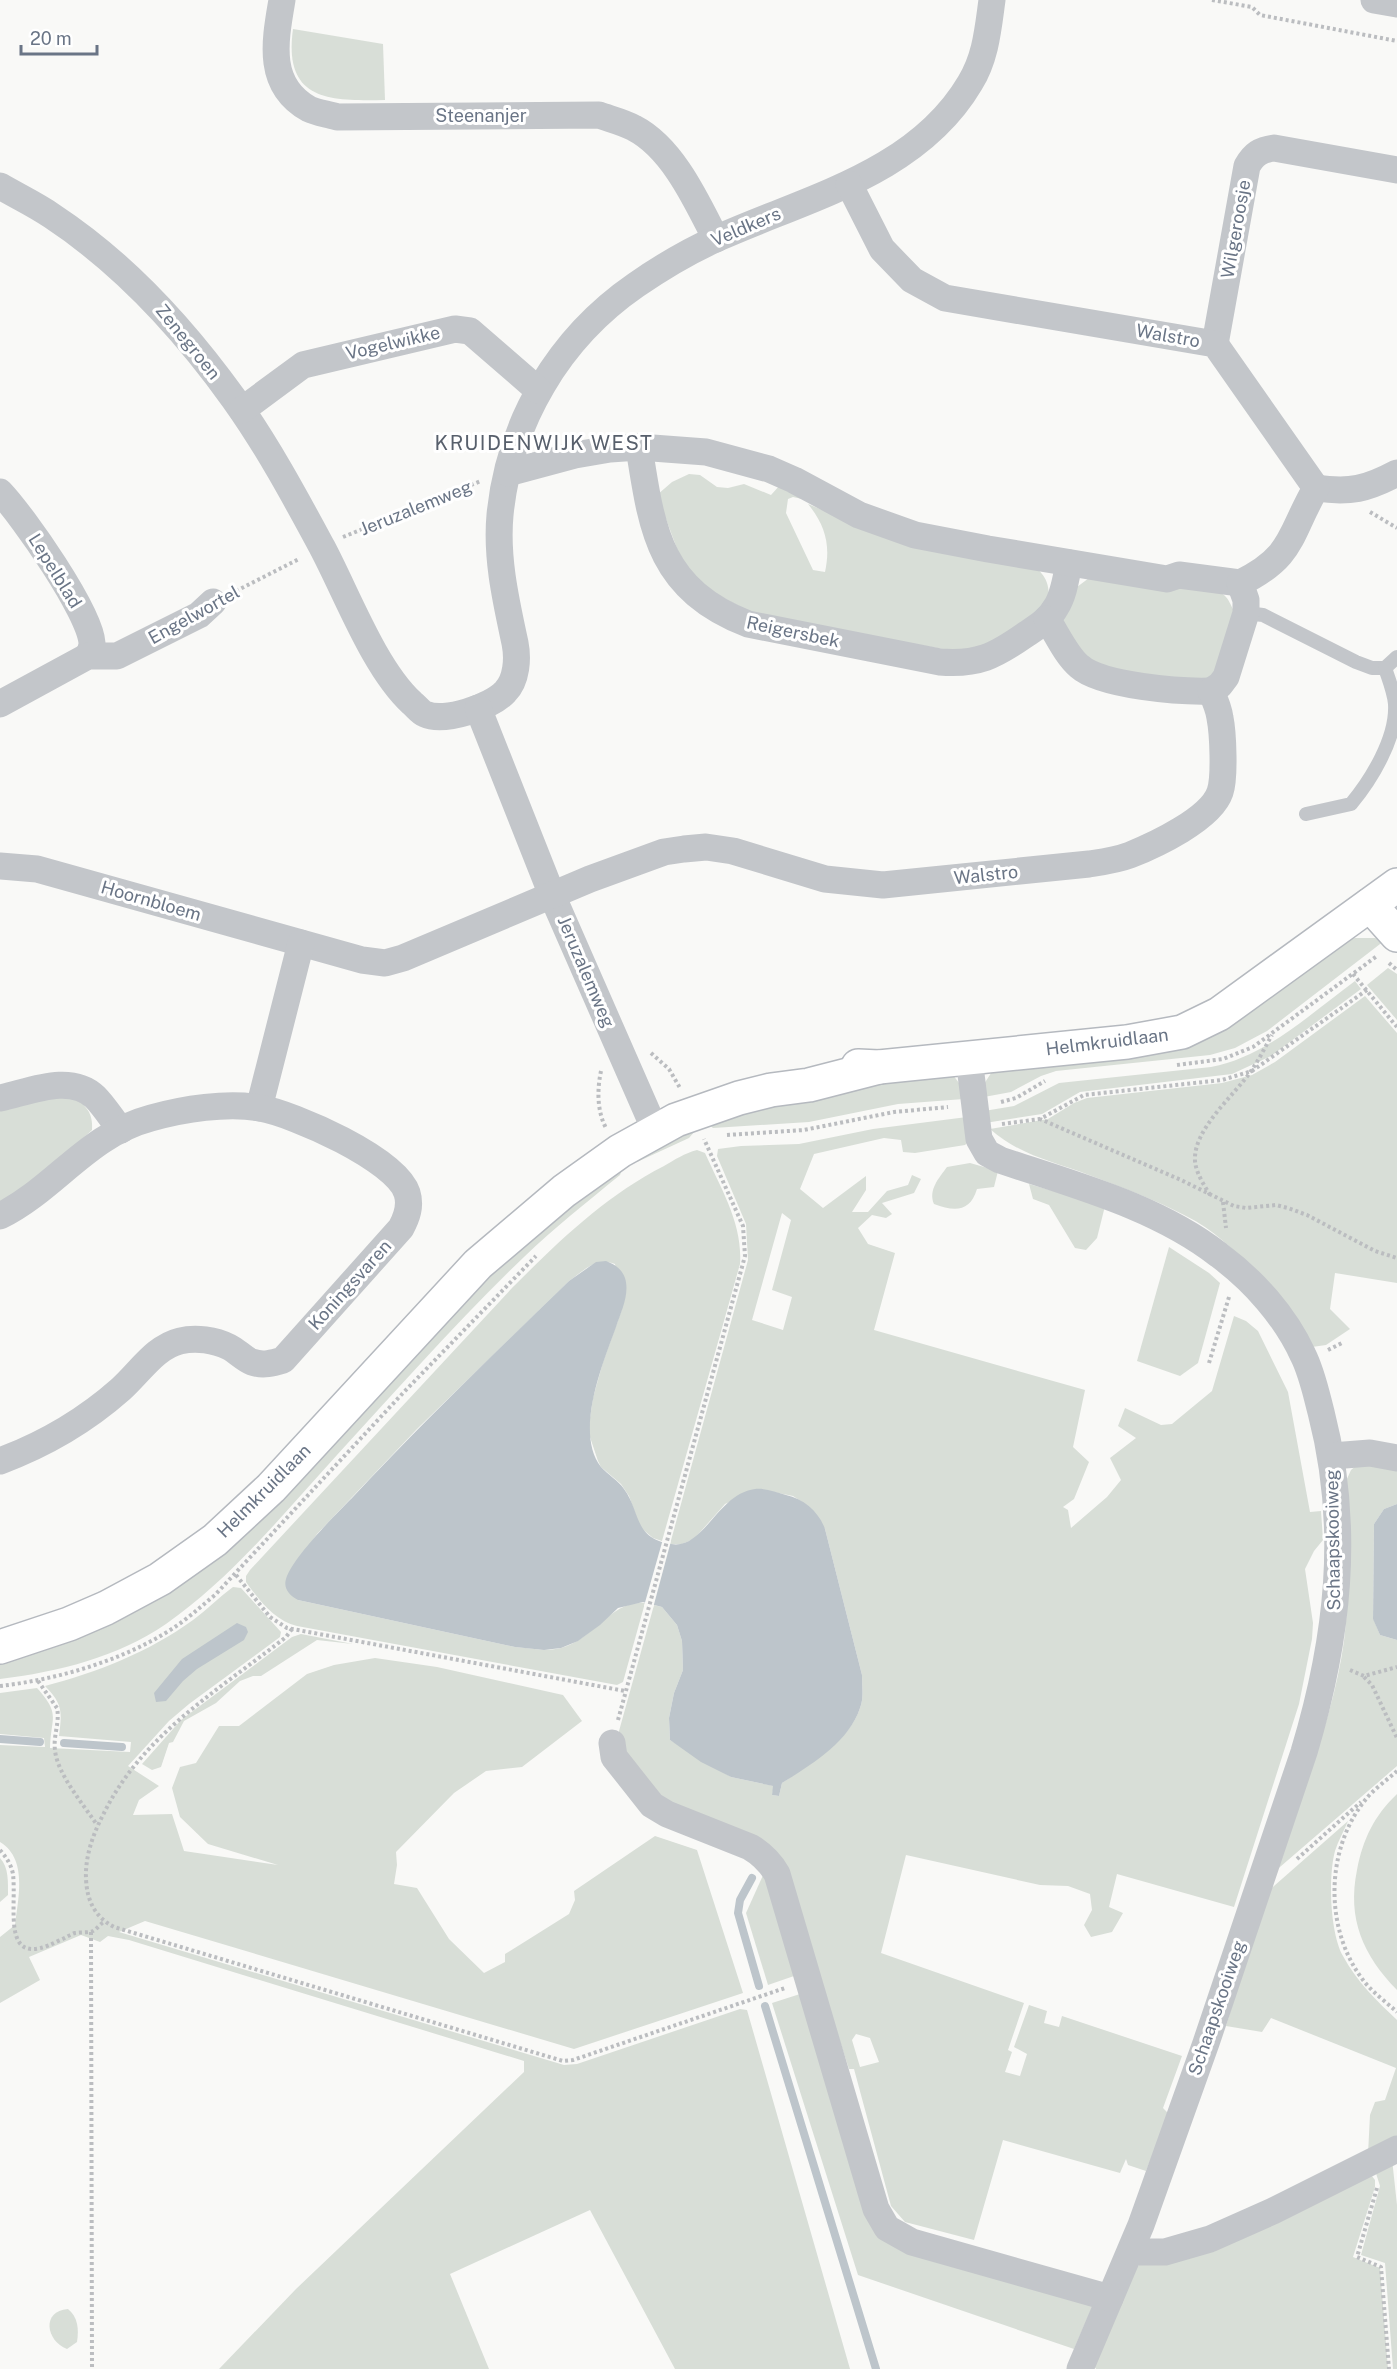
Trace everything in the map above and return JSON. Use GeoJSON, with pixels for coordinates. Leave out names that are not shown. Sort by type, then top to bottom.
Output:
{"type":"FeatureCollection","features":[{"type":"Feature","properties":{"kind":"street","name":"Steenanjer"},"geometry":{"type":"LineString","coordinates":[[282,0],[276,35],[276,67],[287,92],[310,109],[337,117],[599,115],[635,129],[668,155],[716,239]]}},
{"type":"Feature","properties":{"kind":"street","name":"Veldkers"},"geometry":{"type":"LineString","coordinates":[[507,473],[525,417],[537,390],[582,329],[618,297],[660,268],[716,239],[849,184],[889,163],[928,134],[952,108],[972,81],[985,49],[992,0]]}},
{"type":"Feature","properties":{"kind":"street"},"geometry":{"type":"LineString","coordinates":[[1374,0],[1397,4]]}},
{"type":"Feature","properties":{"kind":"street","name":"Wilgeroosje"},"geometry":{"type":"LineString","coordinates":[[1215,344],[1247,166],[1252,157],[1262,150],[1274,148],[1397,170]]}},
{"type":"Feature","properties":{"kind":"street","name":"Walstro"},"geometry":{"type":"LineString","coordinates":[[849,184],[882,249],[912,280],[945,298],[1215,344],[1316,488]]}},
{"type":"Feature","properties":{"kind":"street","name":"Zenegroen"},"geometry":{"type":"LineString","coordinates":[[0,186],[52,216],[96,248],[155,300],[242,410],[291,490],[322,547]]}},
{"type":"Feature","properties":{"kind":"street","name":"Vogelwikke"},"geometry":{"type":"LineString","coordinates":[[242,410],[303,365],[455,328],[470,331],[537,390]]}},
{"type":"Feature","properties":{"kind":"street"},"geometry":{"type":"LineString","coordinates":[[322,547],[381,665],[403,694],[425,715],[450,718],[478,708],[506,692],[515,670],[517,655],[503,590],[500,517],[507,473],[575,455],[639,447],[706,452],[740,460],[794,480],[859,515],[915,535],[1167,579],[1179,575],[1240,583],[1269,566],[1281,555],[1297,529],[1316,488],[1362,489],[1397,473]]}},
{"type":"Feature","properties":{"kind":"street","name":"Reigersbek"},"geometry":{"type":"LineString","coordinates":[[639,447],[648,506],[655,530],[681,582],[701,600],[723,614],[748,624],[940,662],[961,664],[980,661],[998,654],[1047,620],[1058,606],[1069,563]]}},
{"type":"Feature","properties":{"kind":"street","name":"Lepelblad"},"geometry":{"type":"LineString","coordinates":[[0,492],[20,515],[60,573],[87,625],[93,646],[88,656]]}},
{"type":"Feature","properties":{"kind":"street"},"geometry":{"type":"LineString","coordinates":[[1047,620],[1077,665],[1089,674],[1107,681],[1194,692],[1211,691],[1227,677],[1246,613],[1246,600],[1240,583]]}},
{"type":"Feature","properties":{"kind":"street","name":"Engelwortel"},"geometry":{"type":"LineString","coordinates":[[0,704],[88,656],[117,656],[199,615],[213,602]]}},
{"type":"Feature","properties":{"kind":"street","name":"Walstro"},"geometry":{"type":"LineString","coordinates":[[552,895],[664,852],[684,849],[706,848],[733,851],[825,879],[883,885],[1089,864],[1128,856],[1178,830],[1202,814],[1220,792],[1222,779],[1221,726],[1211,691]]}},
{"type":"Feature","properties":{"kind":"street","name":"Jeruzalemweg"},"geometry":{"type":"LineString","coordinates":[[478,708],[552,895],[650,1119]]}},
{"type":"Feature","properties":{"kind":"street","name":"Hoornbloem"},"geometry":{"type":"LineString","coordinates":[[0,866],[37,869],[375,963],[394,961],[552,895]]}},
{"type":"Feature","properties":{"kind":"street","name":"Helmkruidlaan"},"geometry":{"type":"LineString","coordinates":[[478,1264],[518,1204],[555,1170],[608,1132],[650,1119],[694,1116],[771,1090],[809,1084],[879,1067],[1127,1042],[1182,1032],[1219,1014],[1397,885]]}},
{"type":"Feature","properties":{"kind":"street"},"geometry":{"type":"LineString","coordinates":[[1370,905],[1397,935]]}},
{"type":"Feature","properties":{"kind":"street"},"geometry":{"type":"LineString","coordinates":[[259,1108],[302,943]]}},
{"type":"Feature","properties":{"kind":"street","name":"Schaapskooiweg"},"geometry":{"type":"LineString","coordinates":[[969,1058],[977,1127],[982,1146],[993,1156],[1105,1196],[1166,1222],[1201,1243],[1237,1270],[1276,1312],[1303,1354],[1311,1375],[1332,1456],[1337,1586],[1329,1660],[1304,1752],[1206,2043],[1131,2252],[1080,2369]]}},
{"type":"Feature","properties":{"kind":"street"},"geometry":{"type":"LineString","coordinates":[[0,1098],[62,1084],[82,1087],[95,1097],[122,1130]]}},
{"type":"Feature","properties":{"kind":"street","name":"Koningsvaren"},"geometry":{"type":"LineString","coordinates":[[0,1216],[29,1199],[102,1139],[148,1118],[177,1111],[215,1107],[259,1108],[294,1119],[344,1140],[380,1164],[398,1181],[406,1192],[407,1217],[401,1228],[283,1360],[270,1364],[252,1362],[228,1346],[209,1340],[181,1340],[165,1346],[121,1389],[80,1420],[38,1445],[0,1461]]}},
{"type":"Feature","properties":{"kind":"street","name":"Helmkruidlaan"},"geometry":{"type":"LineString","coordinates":[[0,1647],[69,1624],[106,1608],[160,1579],[215,1540],[272,1488],[478,1264],[650,1119]]}},
{"type":"Feature","properties":{"kind":"street"},"geometry":{"type":"LineString","coordinates":[[1332,1456],[1370,1453],[1397,1458]]}},
{"type":"Feature","properties":{"kind":"street"},"geometry":{"type":"LineString","coordinates":[[612,1743],[614,1757],[651,1805],[667,1814],[739,1842],[759,1853],[777,1874],[876,2210],[887,2228],[912,2242],[1110,2298]]}},
{"type":"Feature","properties":{"kind":"street"},"geometry":{"type":"LineString","coordinates":[[1131,2252],[1172,2251],[1210,2239],[1273,2211],[1397,2149]]}},
{"type":"Feature","properties":{"kind":"lane"},"geometry":{"type":"LineString","coordinates":[[1246,613],[1263,615],[1372,668],[1385,668],[1397,657]]}},
{"type":"Feature","properties":{"kind":"lane"},"geometry":{"type":"LineString","coordinates":[[1306,814],[1351,804],[1377,766],[1388,738],[1395,710],[1385,668]]}},
{"type":"Feature","properties":{"kind":"path"},"geometry":{"type":"LineString","coordinates":[[1212,0],[1252,7],[1260,15],[1397,41]]}},
{"type":"Feature","properties":{"kind":"path","name":"Jeruzalemweg"},"geometry":{"type":"LineString","coordinates":[[322,547],[470,484],[507,473]]}},
{"type":"Feature","properties":{"kind":"path","name":"Engelwortel"},"geometry":{"type":"LineString","coordinates":[[213,602],[322,547]]}},
{"type":"Feature","properties":{"kind":"path"},"geometry":{"type":"LineString","coordinates":[[1353,974],[1397,1027]]}},
{"type":"Feature","properties":{"kind":"path"},"geometry":{"type":"LineString","coordinates":[[977,1127],[1040,1119],[1084,1095],[1222,1080],[1252,1071],[1366,990]]}},
{"type":"Feature","properties":{"kind":"path"},"geometry":{"type":"LineString","coordinates":[[1210,1195],[1197,1168],[1195,1160],[1197,1145],[1216,1113],[1252,1071],[1274,1032]]}},
{"type":"Feature","properties":{"kind":"path","name":"Jeruzalemweg"},"geometry":{"type":"LineString","coordinates":[[292,1629],[626,1690],[745,1256],[743,1226],[694,1116],[669,1068],[655,1055],[614,1036],[602,1066],[598,1092],[601,1116],[608,1132]]}},
{"type":"Feature","properties":{"kind":"path"},"geometry":{"type":"LineString","coordinates":[[1040,1119],[1181,1180],[1234,1206],[1246,1208],[1276,1205],[1288,1208],[1307,1215],[1375,1251],[1397,1258]]}},
{"type":"Feature","properties":{"kind":"path"},"geometry":{"type":"LineString","coordinates":[[1209,1363],[1237,1270]]}},
{"type":"Feature","properties":{"kind":"path"},"geometry":{"type":"LineString","coordinates":[[235,1574],[274,1621],[292,1629],[286,1637],[193,1706],[166,1730],[113,1794],[98,1825],[88,1854],[87,1883],[94,1911],[104,1922],[114,1927],[563,2061],[573,2060],[808,1980]]}},
{"type":"Feature","properties":{"kind":"path"},"geometry":{"type":"LineString","coordinates":[[1329,1660],[1364,1677],[1372,1685],[1397,1738]]}},
{"type":"Feature","properties":{"kind":"path"},"geometry":{"type":"LineString","coordinates":[[1364,1677],[1397,1667]]}},
{"type":"Feature","properties":{"kind":"path"},"geometry":{"type":"LineString","coordinates":[[38,1681],[57,1708],[54,1742],[62,1772],[98,1825]]}},
{"type":"Feature","properties":{"kind":"path"},"geometry":{"type":"LineString","coordinates":[[1289,1866],[1397,1771]]}},
{"type":"Feature","properties":{"kind":"path"},"geometry":{"type":"LineString","coordinates":[[1366,1798],[1353,1818],[1341,1847],[1334,1885],[1336,1913],[1347,1953],[1358,1973],[1397,2012]]}},
{"type":"Feature","properties":{"kind":"path"},"geometry":{"type":"LineString","coordinates":[[0,1850],[9,1861],[13,1872],[9,1927],[16,1943],[31,1950],[42,1948],[76,1933],[92,1932],[104,1922]]}},
{"type":"Feature","properties":{"kind":"path"},"geometry":{"type":"LineString","coordinates":[[92,1932],[92,2369]]}},
{"type":"Feature","properties":{"kind":"path"},"geometry":{"type":"LineString","coordinates":[[1369,2163],[1378,2187],[1358,2257],[1381,2267],[1389,2369]]}},
{"type":"Feature","properties":{"kind":"shaded area"},"geometry":{"type":"Polygon","coordinates":[[[293,29],[383,44],[385,100],[346,99],[314,92],[303,83],[295,71],[292,53],[293,29]]]}},
{"type":"Feature","properties":{"kind":"shaded area"},"geometry":{"type":"Polygon","coordinates":[[[689,474],[700,475],[717,487],[728,488],[744,484],[771,495],[780,485],[802,499],[793,497],[788,499],[786,513],[813,570],[825,572],[827,544],[819,520],[808,504],[825,511],[1034,566],[1046,581],[1049,601],[1000,640],[965,653],[757,616],[700,585],[682,562],[657,495],[672,482],[689,474]]]}},
{"type":"Feature","properties":{"kind":"shaded area"},"geometry":{"type":"Polygon","coordinates":[[[1089,578],[1180,584],[1224,595],[1234,611],[1222,664],[1205,682],[1093,667],[1062,624],[1073,590],[1089,578]]]}},
{"type":"Feature","properties":{"kind":"shaded area"},"geometry":{"type":"Polygon","coordinates":[[[1355,938],[1375,938],[1384,941],[1267,1031],[1235,1048],[1210,1055],[1056,1071],[1041,1076],[1011,1092],[984,1097],[984,1084],[995,1067],[1139,1052],[1344,941],[1355,938]]]}},
{"type":"Feature","properties":{"kind":"shaded area"},"geometry":{"type":"Polygon","coordinates":[[[1388,968],[1397,974],[1397,1020],[1367,985],[1388,968]]]}},
{"type":"Feature","properties":{"kind":"shaded area"},"geometry":{"type":"Polygon","coordinates":[[[1355,981],[1361,989],[1271,1056],[1232,1074],[1080,1092],[1042,1114],[985,1123],[984,1111],[1014,1106],[1059,1083],[1211,1067],[1231,1062],[1269,1044],[1305,1020],[1355,981]]]}},
{"type":"Feature","properties":{"kind":"shaded area"},"geometry":{"type":"Polygon","coordinates":[[[1365,996],[1397,1033],[1397,1283],[1335,1273],[1330,1309],[1350,1329],[1326,1345],[1312,1347],[1271,1292],[1241,1257],[1206,1228],[1151,1199],[1025,1152],[990,1129],[1048,1119],[1087,1098],[1222,1083],[1252,1075],[1275,1062],[1365,996]]]}},
{"type":"Feature","properties":{"kind":"shaded area"},"geometry":{"type":"Polygon","coordinates":[[[953,1075],[959,1083],[964,1099],[898,1104],[809,1122],[713,1128],[707,1123],[869,1080],[953,1075]]]}},
{"type":"Feature","properties":{"kind":"shaded area"},"geometry":{"type":"Polygon","coordinates":[[[72,1095],[88,1110],[92,1130],[31,1186],[0,1204],[0,1107],[72,1095]]]}},
{"type":"Feature","properties":{"kind":"shaded area"},"geometry":{"type":"Polygon","coordinates":[[[967,1117],[968,1142],[965,1145],[915,1153],[903,1152],[901,1140],[884,1138],[814,1154],[800,1189],[823,1208],[866,1176],[866,1190],[852,1212],[868,1212],[887,1191],[908,1185],[912,1175],[921,1179],[914,1193],[882,1203],[892,1214],[886,1218],[872,1215],[858,1228],[868,1244],[895,1253],[874,1330],[1085,1390],[1073,1447],[1089,1462],[1074,1499],[1063,1507],[1068,1510],[1071,1528],[1107,1497],[1121,1480],[1110,1458],[1136,1438],[1118,1426],[1125,1408],[1161,1425],[1172,1424],[1212,1391],[1234,1316],[1246,1321],[1258,1331],[1288,1392],[1310,1512],[1321,1511],[1323,1540],[1314,1551],[1305,1569],[1313,1623],[1299,1704],[1234,1907],[1117,1874],[1109,1907],[1123,1913],[1112,1932],[1091,1937],[1084,1925],[1092,1910],[1090,1894],[1068,1886],[1040,1885],[906,1855],[881,1953],[1024,2003],[1008,2050],[1012,2052],[1005,2072],[1020,2076],[1027,2054],[1014,2047],[1029,2005],[1047,2011],[1044,2023],[1059,2027],[1062,2016],[1182,2056],[1163,2108],[1169,2114],[1146,2171],[1128,2165],[1126,2159],[1120,2173],[1003,2140],[974,2240],[905,2222],[891,2206],[854,2069],[849,2069],[787,1878],[668,1805],[630,1765],[619,1737],[654,1605],[662,1607],[677,1625],[682,1641],[683,1670],[674,1693],[669,1718],[670,1740],[731,1777],[774,1786],[772,1795],[779,1796],[782,1783],[827,1751],[855,1720],[861,1704],[862,1675],[825,1529],[802,1502],[793,1496],[758,1489],[725,1504],[694,1539],[682,1544],[670,1544],[748,1260],[746,1224],[717,1156],[718,1149],[799,1144],[873,1129],[967,1117]],[[782,1213],[752,1320],[783,1330],[792,1297],[772,1290],[791,1220],[782,1213]],[[856,2034],[852,2040],[860,2067],[879,2062],[870,2038],[856,2034]]]}},
{"type":"Feature","properties":{"kind":"shaded area"},"geometry":{"type":"Polygon","coordinates":[[[694,1126],[695,1131],[689,1138],[637,1162],[632,1159],[694,1126]]]}},
{"type":"Feature","properties":{"kind":"shaded area"},"geometry":{"type":"Polygon","coordinates":[[[697,1150],[705,1153],[730,1207],[738,1235],[740,1264],[662,1541],[653,1538],[640,1527],[629,1496],[621,1484],[601,1467],[588,1431],[593,1398],[603,1362],[622,1309],[615,1264],[602,1262],[590,1266],[569,1281],[417,1429],[317,1534],[290,1572],[298,1600],[515,1647],[561,1648],[584,1637],[622,1608],[645,1603],[623,1682],[617,1685],[297,1626],[282,1620],[268,1609],[246,1582],[246,1576],[250,1570],[512,1288],[583,1221],[622,1191],[680,1157],[697,1150]]]}},
{"type":"Feature","properties":{"kind":"shaded area"},"geometry":{"type":"Polygon","coordinates":[[[970,1163],[998,1171],[994,1187],[977,1189],[970,1202],[961,1208],[955,1209],[934,1204],[933,1189],[947,1167],[970,1163]]]}},
{"type":"Feature","properties":{"kind":"shaded area"},"geometry":{"type":"Polygon","coordinates":[[[624,1165],[620,1175],[547,1236],[476,1305],[256,1544],[190,1606],[147,1636],[108,1654],[44,1672],[0,1679],[0,1658],[112,1617],[492,1267],[624,1165]]]}},
{"type":"Feature","properties":{"kind":"shaded area"},"geometry":{"type":"Polygon","coordinates":[[[1029,1184],[1105,1206],[1097,1238],[1086,1250],[1075,1248],[1049,1205],[1033,1199],[1029,1184]]]}},
{"type":"Feature","properties":{"kind":"shaded area"},"geometry":{"type":"Polygon","coordinates":[[[1169,1247],[1209,1273],[1220,1283],[1198,1363],[1180,1376],[1137,1361],[1169,1247]]]}},
{"type":"Feature","properties":{"kind":"shaded area"},"geometry":{"type":"Polygon","coordinates":[[[606,1261],[615,1265],[622,1272],[626,1284],[626,1297],[598,1378],[590,1417],[590,1435],[593,1452],[601,1467],[624,1489],[644,1530],[659,1541],[683,1544],[702,1531],[730,1501],[742,1493],[755,1489],[770,1490],[805,1503],[819,1517],[825,1529],[862,1675],[862,1700],[855,1720],[847,1732],[828,1752],[782,1783],[779,1796],[772,1795],[773,1786],[731,1777],[701,1762],[670,1740],[669,1718],[674,1693],[683,1670],[682,1641],[677,1625],[662,1607],[643,1602],[618,1608],[578,1641],[561,1648],[544,1650],[515,1647],[298,1600],[286,1589],[285,1583],[290,1570],[305,1548],[405,1442],[569,1281],[596,1262],[606,1261]]]}},
{"type":"Feature","properties":{"kind":"shaded area"},"geometry":{"type":"Polygon","coordinates":[[[1358,1464],[1397,1467],[1397,1504],[1384,1509],[1374,1524],[1373,1618],[1380,1635],[1397,1640],[1397,1766],[1273,1873],[1324,1730],[1339,1671],[1347,1602],[1346,1481],[1351,1470],[1358,1464]]]}},
{"type":"Feature","properties":{"kind":"shaded area"},"geometry":{"type":"Polygon","coordinates":[[[1397,1504],[1397,1640],[1380,1635],[1373,1619],[1374,1524],[1384,1509],[1397,1504]]]}},
{"type":"Feature","properties":{"kind":"shaded area"},"geometry":{"type":"Polygon","coordinates":[[[233,1587],[241,1588],[281,1632],[280,1637],[189,1704],[169,1721],[128,1766],[159,1786],[139,1800],[133,1815],[172,1814],[184,1851],[278,1865],[208,1844],[180,1817],[172,1788],[180,1767],[196,1763],[219,1726],[239,1726],[307,1674],[334,1665],[375,1658],[437,1667],[563,1695],[582,1721],[522,1767],[486,1771],[454,1793],[396,1852],[397,1865],[394,1884],[417,1888],[449,1939],[484,1973],[505,1962],[505,1954],[569,1914],[575,1900],[574,1891],[655,1836],[697,1850],[743,1993],[574,2049],[145,1921],[119,1932],[564,2065],[577,2064],[740,2009],[747,2010],[850,2369],[675,2369],[590,2210],[450,2274],[489,2369],[219,2369],[296,2289],[524,2072],[524,2061],[129,1940],[108,1936],[100,1942],[81,1935],[29,1957],[40,1980],[0,2003],[0,1937],[15,1925],[19,1880],[15,1858],[0,1842],[0,1745],[45,1747],[44,1738],[0,1734],[0,1693],[37,1688],[52,1710],[50,1748],[130,1752],[131,1742],[59,1736],[60,1709],[55,1698],[45,1686],[104,1667],[159,1642],[193,1620],[233,1587]]]}},
{"type":"Feature","properties":{"kind":"shaded area"},"geometry":{"type":"Polygon","coordinates":[[[237,1623],[246,1627],[248,1632],[244,1640],[197,1669],[166,1701],[156,1702],[154,1693],[182,1659],[237,1623]]]}},
{"type":"Feature","properties":{"kind":"shaded area"},"geometry":{"type":"Polygon","coordinates":[[[301,1634],[353,1644],[317,1640],[261,1676],[253,1676],[240,1681],[216,1703],[184,1721],[173,1742],[169,1743],[161,1767],[152,1770],[142,1764],[181,1720],[292,1637],[301,1634]]]}},
{"type":"Feature","properties":{"kind":"shaded area"},"geometry":{"type":"Polygon","coordinates":[[[1397,1794],[1397,1990],[1367,1950],[1356,1920],[1354,1888],[1366,1838],[1382,1811],[1397,1794]]]}},
{"type":"Feature","properties":{"kind":"shaded area"},"geometry":{"type":"Polygon","coordinates":[[[1348,1821],[1336,1847],[1331,1875],[1335,1934],[1343,1956],[1361,1983],[1397,2020],[1397,2140],[1368,2154],[1370,2115],[1375,2102],[1385,2100],[1396,2068],[1271,2018],[1262,2032],[1226,2026],[1266,1893],[1348,1821]]]}},
{"type":"Feature","properties":{"kind":"shaded area"},"geometry":{"type":"Polygon","coordinates":[[[0,1858],[6,1870],[8,1895],[0,1902],[0,1858]]]}},
{"type":"Feature","properties":{"kind":"shaded area"},"geometry":{"type":"Polygon","coordinates":[[[764,1873],[794,1976],[768,1985],[746,1913],[764,1873]]]}},
{"type":"Feature","properties":{"kind":"shaded area"},"geometry":{"type":"Polygon","coordinates":[[[800,1994],[864,2208],[1093,2305],[1074,2349],[858,2275],[772,2003],[800,1994]]]}},
{"type":"Feature","properties":{"kind":"shaded area"},"geometry":{"type":"Polygon","coordinates":[[[1392,2159],[1397,2205],[1397,2369],[1393,2369],[1385,2263],[1361,2255],[1380,2186],[1374,2167],[1392,2159]]]}},
{"type":"Feature","properties":{"kind":"shaded area"},"geometry":{"type":"Polygon","coordinates":[[[1368,2171],[1375,2180],[1375,2187],[1353,2257],[1380,2268],[1388,2369],[1096,2369],[1094,2366],[1135,2269],[1140,2264],[1368,2171]]]}},
{"type":"Feature","properties":{"kind":"shaded area"},"geometry":{"type":"Polygon","coordinates":[[[68,2309],[76,2320],[78,2332],[77,2342],[67,2349],[54,2340],[50,2320],[59,2311],[68,2309]]]}},
{"type":"Feature","properties":{"kind":"pier"},"geometry":{"type":"Polygon","coordinates":[[[663,1539],[671,1541],[653,1608],[644,1606],[663,1539]]]}},
{"type":"Feature","properties":{"kind":"waterway"},"geometry":{"type":"LineString","coordinates":[[0,1739],[40,1742]]}},
{"type":"Feature","properties":{"kind":"waterway"},"geometry":{"type":"LineString","coordinates":[[64,1743],[122,1747]]}},
{"type":"Feature","properties":{"kind":"waterway"},"geometry":{"type":"LineString","coordinates":[[752,1878],[740,1900],[738,1913],[759,1986]]}},
{"type":"Feature","properties":{"kind":"waterway"},"geometry":{"type":"LineString","coordinates":[[765,2006],[876,2369]]}},
{"type":"Feature","properties":{"kind":"district","name":"KRUIDENWIJK WEST"},"geometry":{"type":"Point","coordinates":[544,443]}}]}
